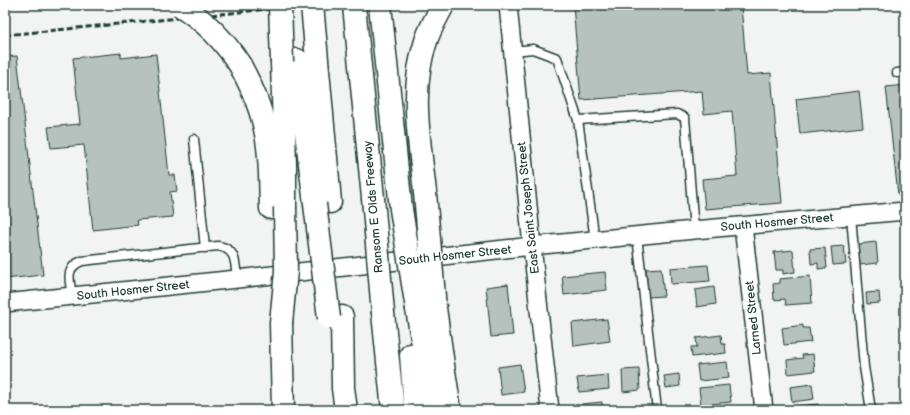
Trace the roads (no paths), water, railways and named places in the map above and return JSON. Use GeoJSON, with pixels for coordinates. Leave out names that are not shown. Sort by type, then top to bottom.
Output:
{"type":"FeatureCollection","features":[{"type":"Feature","properties":{"kind":"highway"},"geometry":{"type":"LineString","coordinates":[[180,5],[211,29],[240,65],[256,99],[266,134],[286,270],[281,323],[283,410]]}},
{"type":"Feature","properties":{"kind":"highway"},"geometry":{"type":"LineString","coordinates":[[280,5],[299,60]]}},
{"type":"Feature","properties":{"kind":"highway"},"geometry":{"type":"LineString","coordinates":[[288,5],[299,60],[323,203],[346,410]]}},
{"type":"Feature","properties":{"kind":"highway"},"geometry":{"type":"LineString","coordinates":[[278,208],[284,143],[299,60],[312,5]]}},
{"type":"Feature","properties":{"kind":"highway","name":"Ransom E Olds Freeway"},"geometry":{"type":"LineString","coordinates":[[354,5],[393,410]]}},
{"type":"Feature","properties":{"kind":"highway"},"geometry":{"type":"LineString","coordinates":[[380,5],[400,202],[420,309],[434,410]]}},
{"type":"Feature","properties":{"kind":"highway"},"geometry":{"type":"LineString","coordinates":[[415,410],[425,193],[417,113],[417,94],[419,70],[424,47],[432,26],[443,5]]}},
{"type":"Feature","properties":{"kind":"highway"},"geometry":{"type":"LineString","coordinates":[[420,309],[443,365],[450,410]]}},
{"type":"Feature","properties":{"kind":"street","name":"East Saint Joseph Street"},"geometry":{"type":"LineString","coordinates":[[508,5],[550,410]]}},
{"type":"Feature","properties":{"kind":"street","name":"South Hosmer Street"},"geometry":{"type":"LineString","coordinates":[[5,303],[532,246],[905,211]]}},
{"type":"Feature","properties":{"kind":"street","name":"Larned Street"},"geometry":{"type":"LineString","coordinates":[[743,226],[764,410]]}},
{"type":"Feature","properties":{"kind":"lane"},"geometry":{"type":"LineString","coordinates":[[513,51],[533,49],[557,58],[578,120],[595,240]]}},
{"type":"Feature","properties":{"kind":"lane"},"geometry":{"type":"LineString","coordinates":[[578,120],[677,114],[685,118],[694,230]]}},
{"type":"Feature","properties":{"kind":"lane"},"geometry":{"type":"LineString","coordinates":[[194,139],[205,248]]}},
{"type":"Feature","properties":{"kind":"lane"},"geometry":{"type":"LineString","coordinates":[[851,216],[864,367],[871,410]]}},
{"type":"Feature","properties":{"kind":"lane"},"geometry":{"type":"LineString","coordinates":[[637,236],[657,410]]}},
{"type":"Feature","properties":{"kind":"lane"},"geometry":{"type":"LineString","coordinates":[[72,296],[70,275],[71,268],[76,264],[82,262],[218,246],[226,248],[230,251],[234,258],[238,279]]}},
{"type":"Feature","properties":{"kind":"railway"},"geometry":{"type":"LineString","coordinates":[[5,35],[301,5]]}}]}
